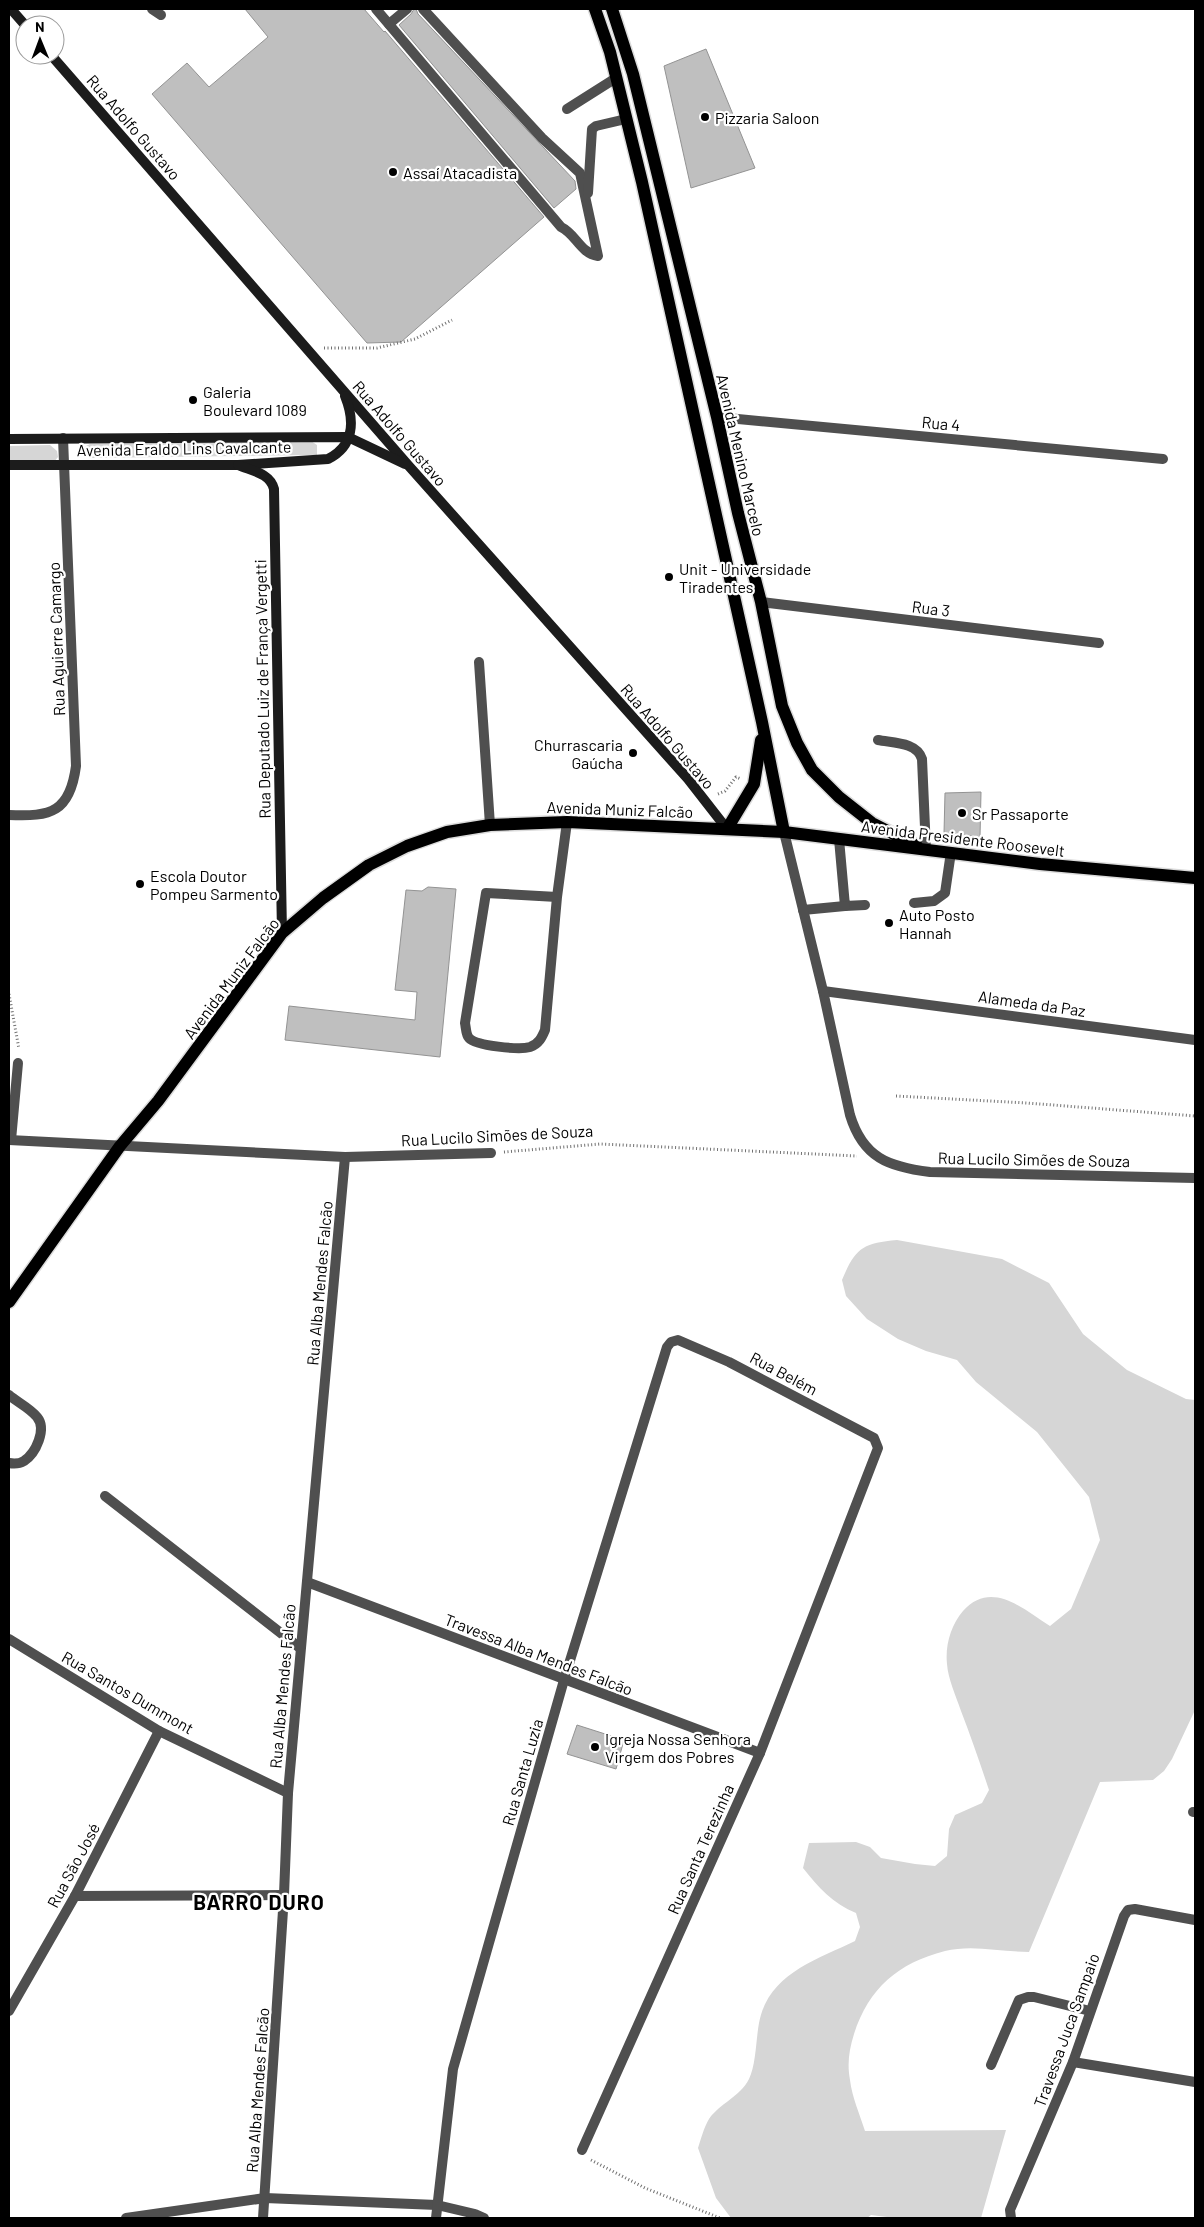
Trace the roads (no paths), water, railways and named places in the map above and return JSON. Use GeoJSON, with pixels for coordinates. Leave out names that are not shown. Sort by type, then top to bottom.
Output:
{"type":"FeatureCollection","features":[{"type":"Feature","properties":{"kind":"main road"},"geometry":{"type":"LineString","coordinates":[[595,9],[610,52],[642,182],[762,722],[784,832]]}},
{"type":"Feature","properties":{"kind":"main road","name":"Avenida Menino Marcelo"},"geometry":{"type":"LineString","coordinates":[[612,9],[633,74],[761,602],[782,706],[797,744],[812,770],[839,797],[872,823],[926,850]]}},
{"type":"Feature","properties":{"kind":"main road","name":"Rua Adolfo Gustavo"},"geometry":{"type":"LineString","coordinates":[[60,65],[408,465],[688,779],[727,829]]}},
{"type":"Feature","properties":{"kind":"main road"},"geometry":{"type":"LineString","coordinates":[[342,388],[350,408],[351,421],[348,437]]}},
{"type":"Feature","properties":{"kind":"main road"},"geometry":{"type":"LineString","coordinates":[[9,438],[348,437],[408,465]]}},
{"type":"Feature","properties":{"kind":"main road","name":"Avenida Eraldo Lins Cavalcante"},"geometry":{"type":"LineString","coordinates":[[9,465],[238,465],[328,458],[338,453],[345,446],[348,437]]}},
{"type":"Feature","properties":{"kind":"main road","name":"Rua Deputado Luiz de França Vergetti"},"geometry":{"type":"LineString","coordinates":[[238,465],[267,477],[272,482],[274,489],[282,933]]}},
{"type":"Feature","properties":{"kind":"main road"},"geometry":{"type":"LineString","coordinates":[[727,829],[754,784],[760,754],[762,722]]}},
{"type":"Feature","properties":{"kind":"main road","name":"Avenida Muniz Falcão"},"geometry":{"type":"LineString","coordinates":[[9,1302],[120,1146],[158,1101],[282,933],[322,898],[369,865],[407,846],[447,832],[490,825],[568,822],[727,829]]}},
{"type":"Feature","properties":{"kind":"main road","name":"Avenida Presidente Roosevelt"},"geometry":{"type":"LineString","coordinates":[[727,829],[784,832],[1040,864],[1195,878]]}},
{"type":"Feature","properties":{"kind":"street"},"geometry":{"type":"LineString","coordinates":[[376,9],[561,227],[586,252],[598,256],[580,173],[542,138],[423,9]]}},
{"type":"Feature","properties":{"kind":"street"},"geometry":{"type":"LineString","coordinates":[[389,24],[407,9]]}},
{"type":"Feature","properties":{"kind":"street"},"geometry":{"type":"LineString","coordinates":[[567,109],[616,78]]}},
{"type":"Feature","properties":{"kind":"street"},"geometry":{"type":"LineString","coordinates":[[587,202],[592,129],[626,119]]}},
{"type":"Feature","properties":{"kind":"street","name":"Rua 4"},"geometry":{"type":"LineString","coordinates":[[716,417],[1163,459]]}},
{"type":"Feature","properties":{"kind":"street","name":"Rua Aguierre Camargo"},"geometry":{"type":"LineString","coordinates":[[9,816],[34,816],[49,813],[68,797],[74,785],[76,766],[63,438]]}},
{"type":"Feature","properties":{"kind":"street","name":"Rua 3"},"geometry":{"type":"LineString","coordinates":[[761,602],[1098,643]]}},
{"type":"Feature","properties":{"kind":"street"},"geometry":{"type":"LineString","coordinates":[[479,662],[490,825]]}},
{"type":"Feature","properties":{"kind":"street"},"geometry":{"type":"LineString","coordinates":[[878,740],[913,746],[920,752],[922,759],[926,850]]}},
{"type":"Feature","properties":{"kind":"street"},"geometry":{"type":"LineString","coordinates":[[557,897],[486,893],[465,1024],[468,1037],[472,1040],[508,1047],[531,1047],[541,1040],[545,1030],[557,897],[568,822]]}},
{"type":"Feature","properties":{"kind":"street","name":"Rua Lucilo Simões de Souza"},"geometry":{"type":"LineString","coordinates":[[784,832],[855,1132],[863,1145],[876,1156],[901,1168],[930,1172],[1195,1178]]}},
{"type":"Feature","properties":{"kind":"street"},"geometry":{"type":"LineString","coordinates":[[839,840],[845,906]]}},
{"type":"Feature","properties":{"kind":"street"},"geometry":{"type":"LineString","coordinates":[[914,903],[934,902],[945,893],[951,852]]}},
{"type":"Feature","properties":{"kind":"street"},"geometry":{"type":"LineString","coordinates":[[803,910],[865,905]]}},
{"type":"Feature","properties":{"kind":"street","name":"Alameda da Paz"},"geometry":{"type":"LineString","coordinates":[[823,991],[1195,1040]]}},
{"type":"Feature","properties":{"kind":"street"},"geometry":{"type":"LineString","coordinates":[[10,1140],[18,1063]]}},
{"type":"Feature","properties":{"kind":"street","name":"Rua Lucilo Simões de Souza"},"geometry":{"type":"LineString","coordinates":[[10,1140],[345,1157],[491,1153]]}},
{"type":"Feature","properties":{"kind":"street","name":"Rua Alba Mendes Falcão"},"geometry":{"type":"LineString","coordinates":[[263,2218],[284,1895],[288,1792],[345,1157]]}},
{"type":"Feature","properties":{"kind":"street","name":"Rua Belém"},"geometry":{"type":"LineString","coordinates":[[671,1342],[678,1340],[729,1362],[874,1438],[878,1444]]}},
{"type":"Feature","properties":{"kind":"street","name":"Rua Santa Luzia"},"geometry":{"type":"LineString","coordinates":[[436,2218],[453,2069],[564,1680],[671,1342]]}},
{"type":"Feature","properties":{"kind":"street"},"geometry":{"type":"LineString","coordinates":[[9,1395],[37,1417],[41,1426],[40,1439],[25,1461],[16,1464],[9,1463]]}},
{"type":"Feature","properties":{"kind":"street","name":"Rua Santa Terezinha"},"geometry":{"type":"LineString","coordinates":[[582,2150],[760,1753],[874,1461],[878,1444]]}},
{"type":"Feature","properties":{"kind":"street"},"geometry":{"type":"LineString","coordinates":[[105,1496],[300,1648]]}},
{"type":"Feature","properties":{"kind":"street","name":"Travessa Alba Mendes Falcão"},"geometry":{"type":"LineString","coordinates":[[307,1582],[760,1753]]}},
{"type":"Feature","properties":{"kind":"street","name":"Rua Santos Dummont"},"geometry":{"type":"LineString","coordinates":[[9,1639],[159,1731],[288,1792]]}},
{"type":"Feature","properties":{"kind":"street","name":"Rua São José"},"geometry":{"type":"LineString","coordinates":[[9,2012],[75,1896],[159,1731]]}},
{"type":"Feature","properties":{"kind":"street"},"geometry":{"type":"LineString","coordinates":[[75,1896],[284,1895]]}},
{"type":"Feature","properties":{"kind":"street","name":"Travessa Juca Sampaio"},"geometry":{"type":"LineString","coordinates":[[1010,2217],[1010,2210],[1073,2062],[1122,1920],[1128,1910],[1140,1910],[1195,1920]]}},
{"type":"Feature","properties":{"kind":"street"},"geometry":{"type":"LineString","coordinates":[[991,2065],[1019,2000],[1034,1997],[1090,2011]]}},
{"type":"Feature","properties":{"kind":"street"},"geometry":{"type":"LineString","coordinates":[[1073,2062],[1195,2082]]}},
{"type":"Feature","properties":{"kind":"street"},"geometry":{"type":"LineString","coordinates":[[126,2218],[265,2198],[437,2205],[484,2218]]}},
{"type":"Feature","properties":{"kind":"place","name":"Pizzaria Saloon"},"geometry":{"type":"Point","coordinates":[705,117]}},
{"type":"Feature","properties":{"kind":"place","name":"Assaí Atacadista"},"geometry":{"type":"Point","coordinates":[393,172]}},
{"type":"Feature","properties":{"kind":"place","name":"Galeria Boulevard 1089"},"geometry":{"type":"Point","coordinates":[193,400]}},
{"type":"Feature","properties":{"kind":"place","name":"Unit - Universidade Tiradentes"},"geometry":{"type":"Point","coordinates":[669,577]}},
{"type":"Feature","properties":{"kind":"place","name":"Churrascaria Gaúcha"},"geometry":{"type":"Point","coordinates":[633,753]}},
{"type":"Feature","properties":{"kind":"place","name":"Sr Passaporte"},"geometry":{"type":"Point","coordinates":[962,813]}},
{"type":"Feature","properties":{"kind":"place","name":"Escola Doutor Pompeu Sarmento"},"geometry":{"type":"Point","coordinates":[140,884]}},
{"type":"Feature","properties":{"kind":"place","name":"Auto Posto Hannah"},"geometry":{"type":"Point","coordinates":[889,923]}},
{"type":"Feature","properties":{"kind":"place","name":"Igreja Nossa Senhora Virgem dos Pobres"},"geometry":{"type":"Point","coordinates":[595,1747]}},
{"type":"Feature","properties":{"kind":"district","name":"BARRO DURO"},"geometry":{"type":"Point","coordinates":[259,1901]}}]}
